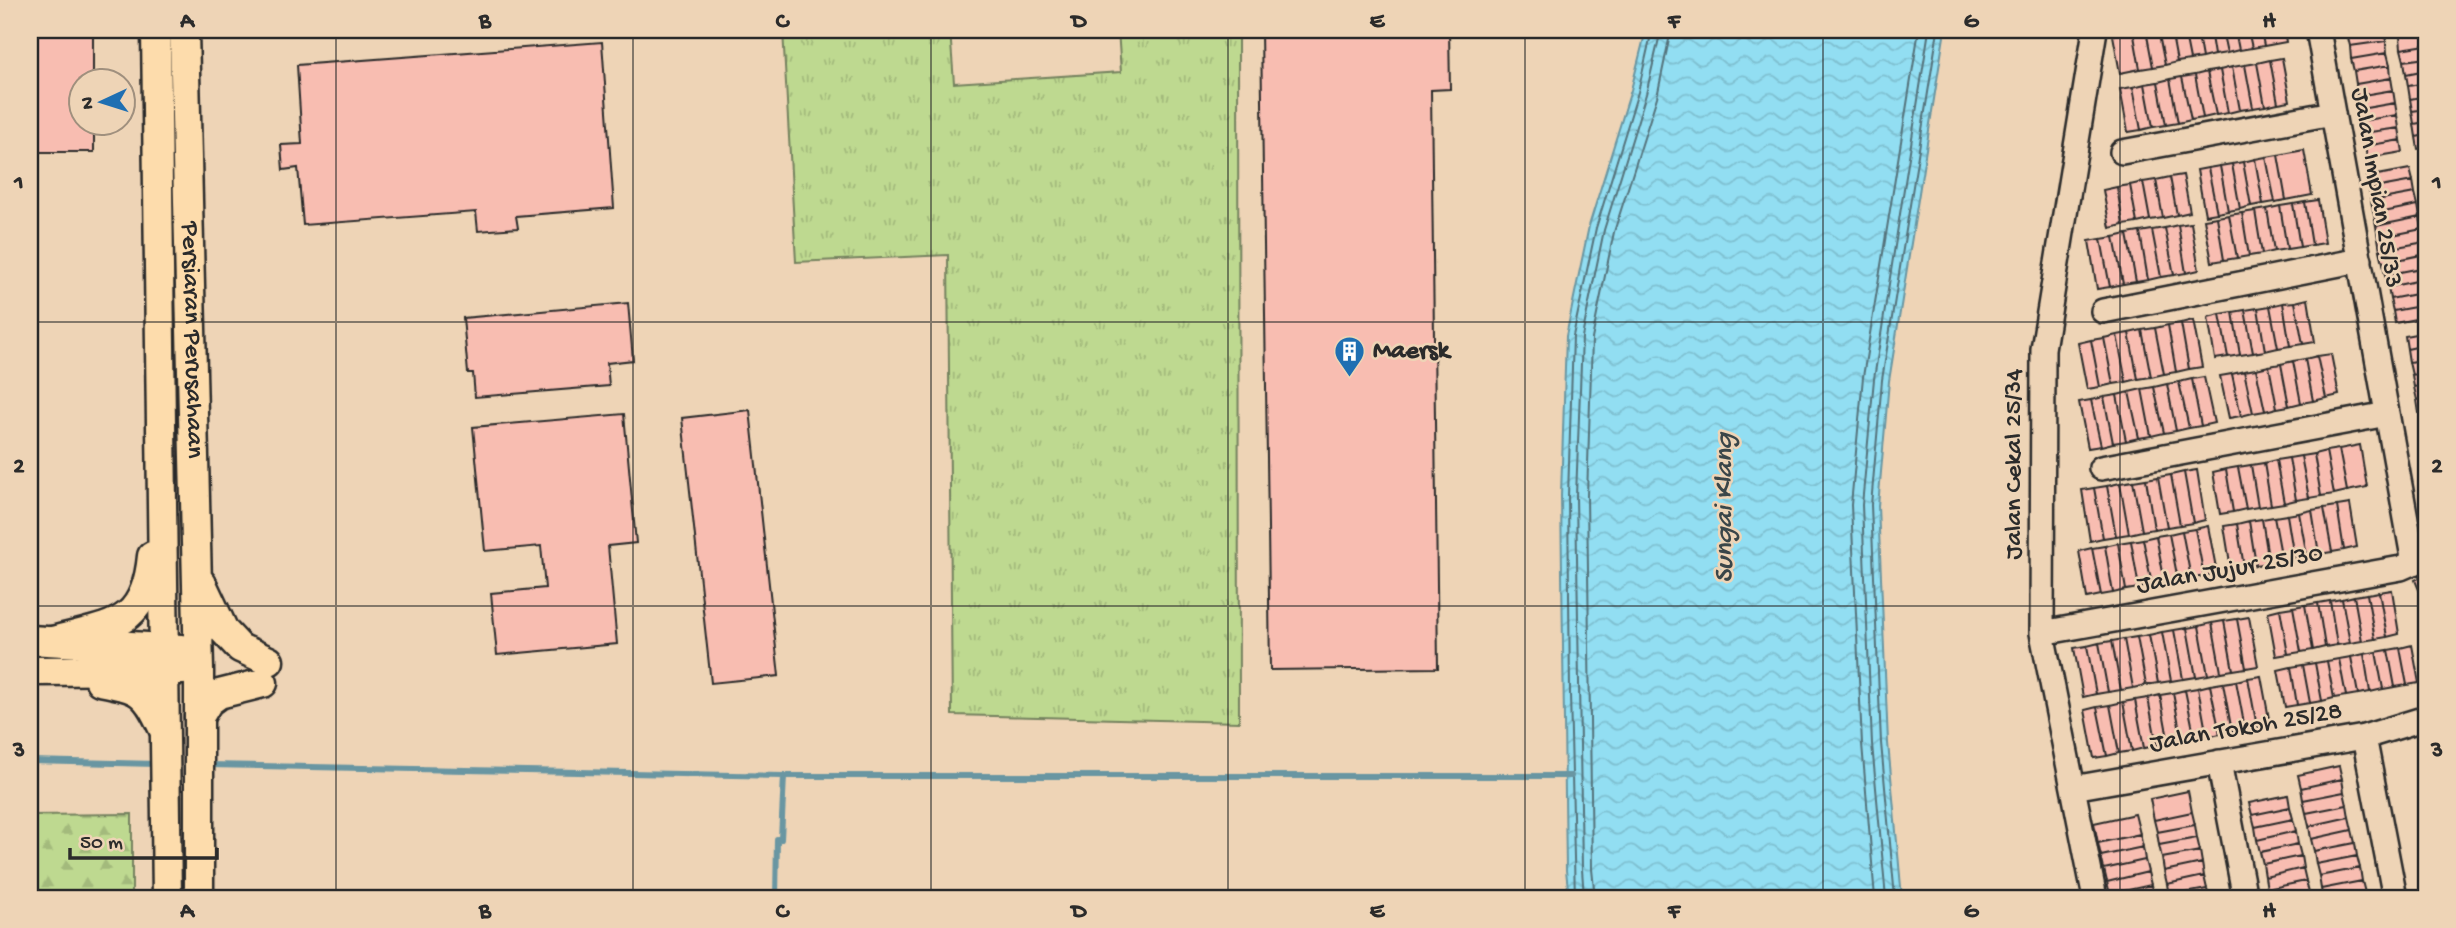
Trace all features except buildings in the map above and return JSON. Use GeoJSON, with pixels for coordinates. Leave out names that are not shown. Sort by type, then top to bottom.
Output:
{"type":"FeatureCollection","features":[{"type":"Feature","properties":{"kind":"main road","name":"Persiaran Perusahaan"},"geometry":{"type":"LineString","coordinates":[[156,30],[167,898]]}},
{"type":"Feature","properties":{"kind":"main road","name":"Persiaran Perusahaan"},"geometry":{"type":"LineString","coordinates":[[184,30],[199,660],[199,898]]}},
{"type":"Feature","properties":{"kind":"main road"},"geometry":{"type":"LineString","coordinates":[[41,641],[113,625],[128,617],[139,606],[151,565],[161,433]]}},
{"type":"Feature","properties":{"kind":"main road"},"geometry":{"type":"LineString","coordinates":[[197,572],[224,631],[266,672],[208,702],[199,728]]}},
{"type":"Feature","properties":{"kind":"main road"},"geometry":{"type":"LineString","coordinates":[[41,641],[164,659],[199,660]]}},
{"type":"Feature","properties":{"kind":"main road"},"geometry":{"type":"LineString","coordinates":[[41,671],[164,659]]}},
{"type":"Feature","properties":{"kind":"main road"},"geometry":{"type":"LineString","coordinates":[[41,671],[126,686],[142,692],[152,704],[166,740]]}},
{"type":"Feature","properties":{"kind":"street","name":"Jalan Cekal 25/34"},"geometry":{"type":"LineString","coordinates":[[2095,30],[2043,349],[2042,633],[2095,898]]}},
{"type":"Feature","properties":{"kind":"street","name":"Jalan Impian 25/33"},"geometry":{"type":"LineString","coordinates":[[2318,30],[2387,414],[2420,560]]}},
{"type":"Feature","properties":{"kind":"street"},"geometry":{"type":"LineString","coordinates":[[2122,152],[2333,113]]}},
{"type":"Feature","properties":{"kind":"street"},"geometry":{"type":"LineString","coordinates":[[2103,311],[2360,260]]}},
{"type":"Feature","properties":{"kind":"street"},"geometry":{"type":"LineString","coordinates":[[2101,468],[2387,414]]}},
{"type":"Feature","properties":{"kind":"street","name":"Jalan Jujur 25/30"},"geometry":{"type":"LineString","coordinates":[[2042,633],[2388,570],[2420,560]]}},
{"type":"Feature","properties":{"kind":"street","name":"Jalan Tokoh 25/28"},"geometry":{"type":"LineString","coordinates":[[2073,788],[2364,737],[2426,718]]}},
{"type":"Feature","properties":{"kind":"street"},"geometry":{"type":"LineString","coordinates":[[2364,737],[2395,898]]}},
{"type":"Feature","properties":{"kind":"street"},"geometry":{"type":"LineString","coordinates":[[2219,762],[2245,898]]}},
{"type":"Feature","properties":{"kind":"green space"},"geometry":{"type":"Polygon","coordinates":[[[783,30],[950,30],[954,83],[1121,72],[1118,30],[1238,30],[1239,722],[952,715],[948,255],[796,262],[783,30]]]}},
{"type":"Feature","properties":{"kind":"green space"},"geometry":{"type":"Polygon","coordinates":[[[132,814],[132,898],[30,898],[30,815],[132,814]]]}},
{"type":"Feature","properties":{"kind":"water","name":"Sungai Klang"},"geometry":{"type":"Polygon","coordinates":[[[1646,30],[1945,30],[1889,381],[1878,506],[1888,743],[1902,898],[1569,898],[1566,870],[1561,496],[1566,336],[1589,226],[1631,90],[1646,30]]]}},
{"type":"Feature","properties":{"kind":"waterway"},"geometry":{"type":"LineString","coordinates":[[30,761],[157,764]]}},
{"type":"Feature","properties":{"kind":"waterway"},"geometry":{"type":"LineString","coordinates":[[207,765],[784,776],[1571,776]]}},
{"type":"Feature","properties":{"kind":"waterway"},"geometry":{"type":"LineString","coordinates":[[776,898],[777,839],[781,839],[784,776]]}},
{"type":"Feature","properties":{"kind":"place","name":"Maersk"},"geometry":{"type":"Point","coordinates":[1350,379]}}]}
